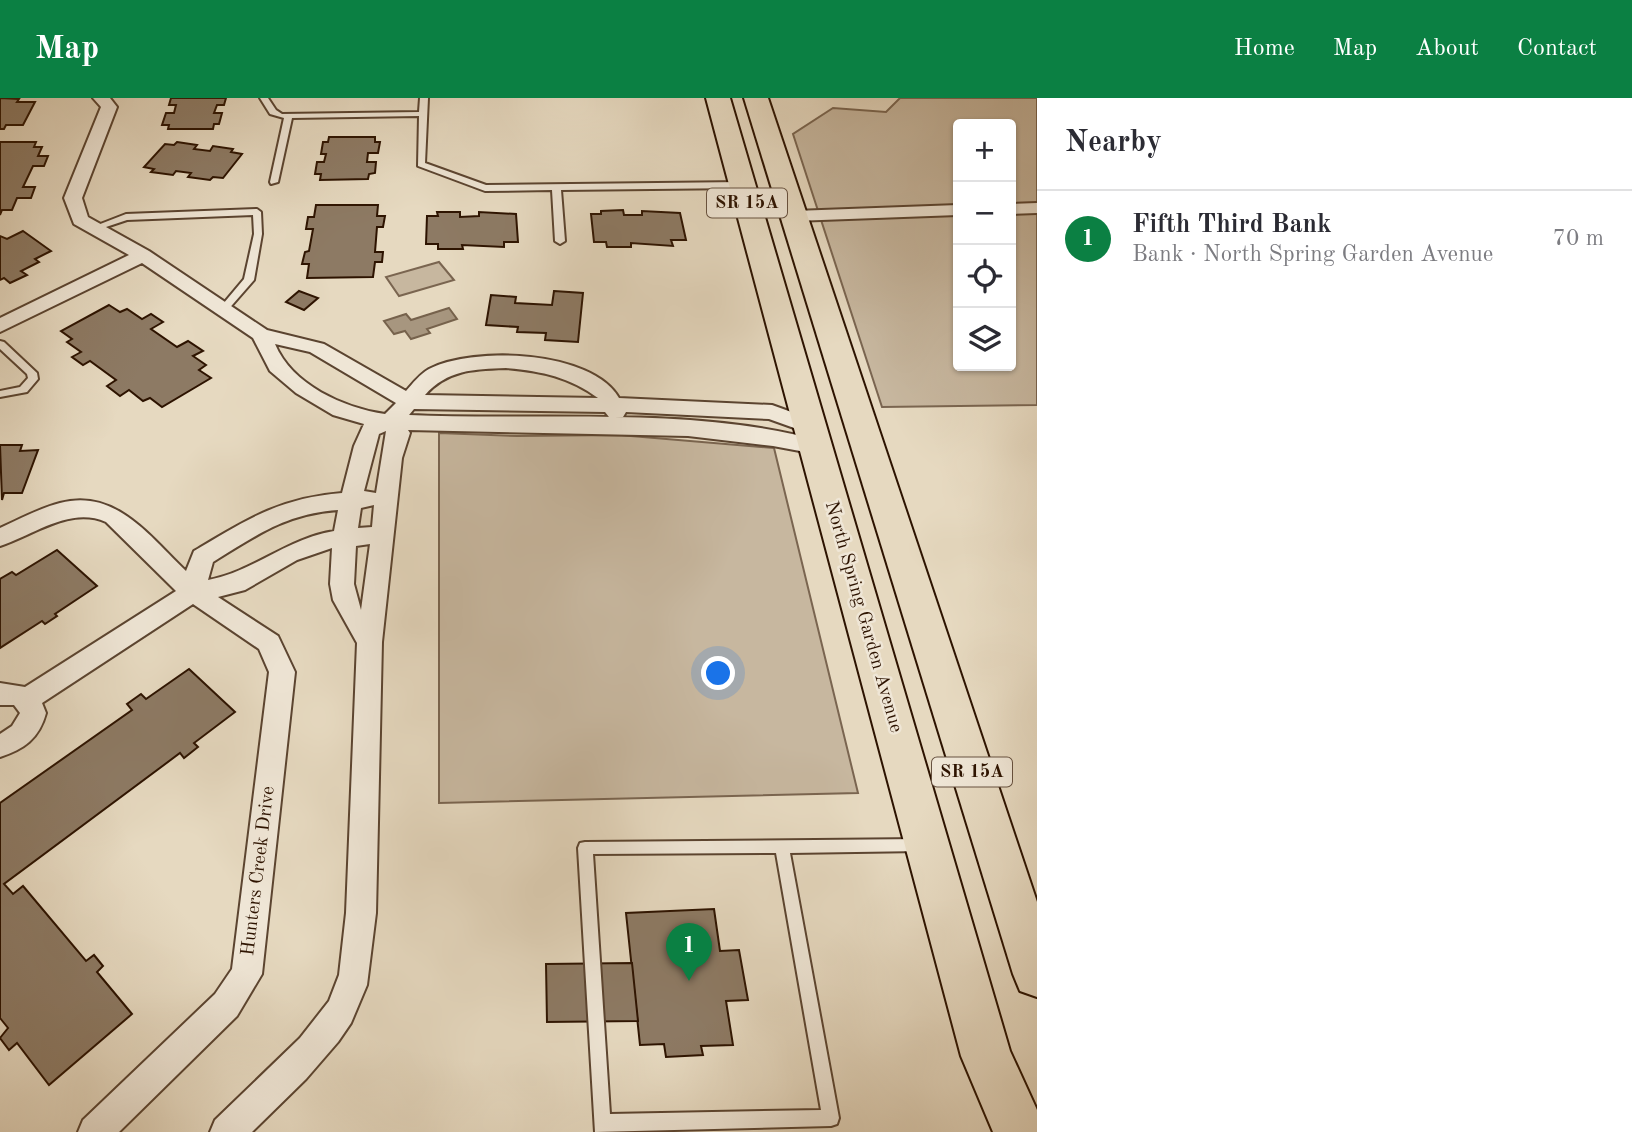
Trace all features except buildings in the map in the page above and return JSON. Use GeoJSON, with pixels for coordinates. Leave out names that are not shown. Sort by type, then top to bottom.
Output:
{"type":"FeatureCollection","features":[{"type":"Feature","properties":{"kind":"highway","name":"North Spring Garden Avenue"},"geometry":{"type":"LineString","coordinates":[[718,98],[986,1056],[1020,1132]]}},
{"type":"Feature","properties":{"kind":"highway","name":"SR 15A"},"geometry":{"type":"LineString","coordinates":[[756,98],[1037,974]]}},
{"type":"Feature","properties":{"kind":"highway"},"geometry":{"type":"LineString","coordinates":[[796,374],[832,414],[862,428]]}},
{"type":"Feature","properties":{"kind":"highway"},"geometry":{"type":"LineString","coordinates":[[813,437],[828,432],[842,441],[879,482]]}},
{"type":"Feature","properties":{"kind":"street"},"geometry":{"type":"LineString","coordinates":[[101,98],[109,107],[73,198],[80,220],[143,255],[261,335],[317,348],[409,402],[616,415],[770,436],[813,437]]}},
{"type":"Feature","properties":{"kind":"street"},"geometry":{"type":"LineString","coordinates":[[1016,209],[1037,208]]}},
{"type":"Feature","properties":{"kind":"street"},"geometry":{"type":"LineString","coordinates":[[794,216],[953,211]]}},
{"type":"Feature","properties":{"kind":"street"},"geometry":{"type":"LineString","coordinates":[[0,326],[143,255]]}},
{"type":"Feature","properties":{"kind":"street"},"geometry":{"type":"LineString","coordinates":[[261,335],[273,360],[286,375],[341,411],[390,421],[517,426],[616,415]]}},
{"type":"Feature","properties":{"kind":"street"},"geometry":{"type":"LineString","coordinates":[[370,642],[345,600],[342,560],[359,460],[370,430],[390,421],[435,374],[455,366],[481,362],[516,363],[579,374],[596,384],[616,415]]}},
{"type":"Feature","properties":{"kind":"street"},"geometry":{"type":"LineString","coordinates":[[323,399],[360,373]]}},
{"type":"Feature","properties":{"kind":"street"},"geometry":{"type":"LineString","coordinates":[[227,1132],[271,1091],[326,1031],[349,994],[361,914],[370,642],[391,458],[400,433],[390,421]]}},
{"type":"Feature","properties":{"kind":"street"},"geometry":{"type":"LineString","coordinates":[[193,592],[202,557],[272,516],[309,504],[387,498]]}},
{"type":"Feature","properties":{"kind":"street","name":"Hunters Creek Drive"},"geometry":{"type":"LineString","coordinates":[[0,537],[64,510],[96,508],[114,516],[193,592],[269,643],[282,672],[247,974],[226,1005],[95,1132]]}},
{"type":"Feature","properties":{"kind":"street"},"geometry":{"type":"LineString","coordinates":[[288,512],[302,550]]}},
{"type":"Feature","properties":{"kind":"street"},"geometry":{"type":"LineString","coordinates":[[27,699],[193,592],[237,584],[289,554],[347,536],[383,534]]}},
{"type":"Feature","properties":{"kind":"street"},"geometry":{"type":"LineString","coordinates":[[0,694],[19,694],[32,705],[31,722],[18,738],[2,747]]}},
{"type":"Feature","properties":{"kind":"lane"},"geometry":{"type":"LineString","coordinates":[[264,98],[273,111],[281,116],[423,114]]}},
{"type":"Feature","properties":{"kind":"lane"},"geometry":{"type":"LineString","coordinates":[[424,98],[421,164],[485,188],[742,185]]}},
{"type":"Feature","properties":{"kind":"lane"},"geometry":{"type":"LineString","coordinates":[[274,182],[288,116]]}},
{"type":"Feature","properties":{"kind":"lane"},"geometry":{"type":"LineString","coordinates":[[556,187],[560,241]]}},
{"type":"Feature","properties":{"kind":"lane"},"geometry":{"type":"LineString","coordinates":[[94,228],[126,217],[257,212],[258,233],[249,280],[223,310]]}},
{"type":"Feature","properties":{"kind":"lane"},"geometry":{"type":"LineString","coordinates":[[0,344],[32,373],[33,379],[23,390],[0,394]]}},
{"type":"Feature","properties":{"kind":"lane"},"geometry":{"type":"LineString","coordinates":[[782,847],[831,1118],[602,1127],[585,848],[927,845]]}},
{"type":"Feature","properties":{"kind":"shaded area"},"geometry":{"type":"Polygon","coordinates":[[[900,98],[1037,98],[1037,405],[882,407],[793,134],[833,108],[886,112],[900,98]]]}},
{"type":"Feature","properties":{"kind":"shaded area"},"geometry":{"type":"Polygon","coordinates":[[[439,262],[454,280],[399,296],[386,277],[439,262]]]}},
{"type":"Feature","properties":{"kind":"shaded area"},"geometry":{"type":"Polygon","coordinates":[[[449,308],[457,319],[427,329],[430,333],[411,339],[405,331],[394,334],[384,321],[406,314],[411,320],[449,308]]]}},
{"type":"Feature","properties":{"kind":"shaded area"},"geometry":{"type":"Polygon","coordinates":[[[439,433],[517,436],[619,435],[774,448],[858,793],[439,803],[439,433]]]}},
{"type":"Feature","properties":{"kind":"place","name":"Fifth Third Bank"},"geometry":{"type":"Point","coordinates":[689,981]}}]}
